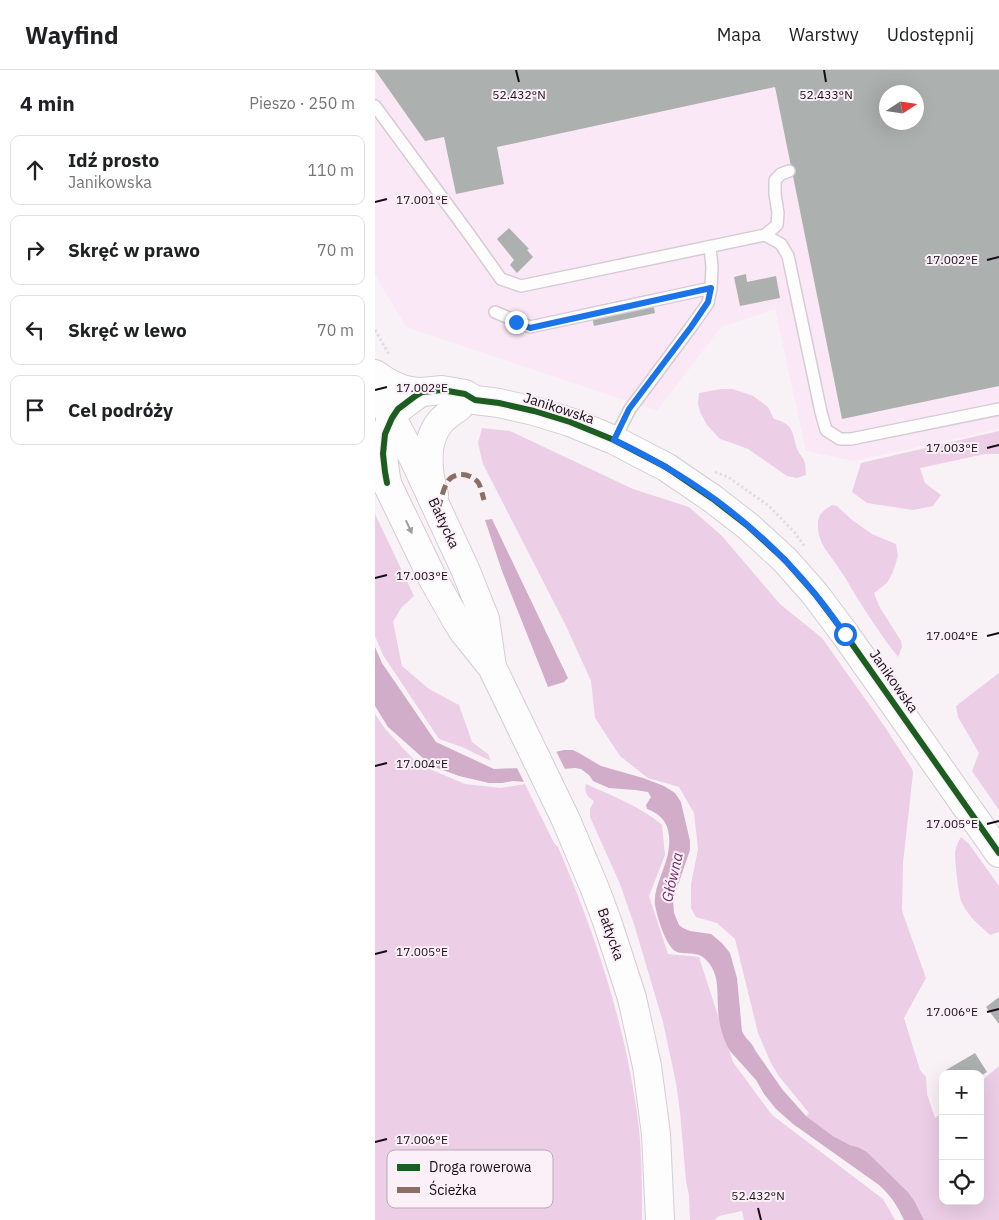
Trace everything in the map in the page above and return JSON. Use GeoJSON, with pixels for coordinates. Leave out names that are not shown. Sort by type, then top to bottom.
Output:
{"type":"FeatureCollection","features":[{"type":"Feature","properties":{"kind":"main road","name":"Janikowska"},"geometry":{"type":"LineString","coordinates":[[383,367],[391,385],[413,392],[448,390],[465,394],[467,403]]}},
{"type":"Feature","properties":{"kind":"main road","name":"Bałtycka"},"geometry":{"type":"LineString","coordinates":[[375,387],[383,415],[438,508],[481,605],[488,632],[492,667]]}},
{"type":"Feature","properties":{"kind":"main road"},"geometry":{"type":"LineString","coordinates":[[387,483],[383,454],[385,434],[383,415],[398,409],[422,392]]}},
{"type":"Feature","properties":{"kind":"main road","name":"Janikowska"},"geometry":{"type":"LineString","coordinates":[[383,415],[405,421],[418,421],[467,403],[499,403],[571,422],[614,440],[666,467],[691,483],[732,513],[766,542],[800,576],[840,626],[999,852]]}},
{"type":"Feature","properties":{"kind":"main road"},"geometry":{"type":"LineString","coordinates":[[438,508],[433,494],[430,472],[430,444],[437,426],[446,416],[467,403]]}},
{"type":"Feature","properties":{"kind":"main road","name":"Bałtycka"},"geometry":{"type":"LineString","coordinates":[[375,459],[433,579],[463,631],[492,667],[566,820],[595,889],[621,962],[634,1007],[647,1066],[656,1134],[660,1220]]}},
{"type":"Feature","properties":{"kind":"lane"},"geometry":{"type":"LineString","coordinates":[[375,106],[501,279],[521,286],[765,235],[777,225],[779,213],[775,194],[775,180],[781,174],[789,171]]}},
{"type":"Feature","properties":{"kind":"lane"},"geometry":{"type":"LineString","coordinates":[[765,235],[781,244],[787,256],[821,412],[827,430],[840,439],[851,439],[999,409]]}},
{"type":"Feature","properties":{"kind":"lane"},"geometry":{"type":"LineString","coordinates":[[614,440],[629,409],[708,302],[712,267],[710,247]]}},
{"type":"Feature","properties":{"kind":"lane"},"geometry":{"type":"LineString","coordinates":[[495,312],[530,328],[711,288]]}},
{"type":"Feature","properties":{"kind":"path"},"geometry":{"type":"LineString","coordinates":[[375,330],[383,367]]}},
{"type":"Feature","properties":{"kind":"shaded area"},"geometry":{"type":"Polygon","coordinates":[[[375,70],[999,70],[999,429],[854,461],[806,451],[775,309],[721,327],[657,411],[406,327],[375,275],[375,70]]]}},
{"type":"Feature","properties":{"kind":"shaded area"},"geometry":{"type":"Polygon","coordinates":[[[733,389],[753,396],[768,407],[774,419],[789,426],[797,449],[804,461],[806,475],[797,478],[787,476],[748,449],[720,439],[707,425],[698,404],[699,393],[733,389]]]}},
{"type":"Feature","properties":{"kind":"shaded area"},"geometry":{"type":"Polygon","coordinates":[[[482,428],[510,431],[633,489],[689,507],[722,536],[780,604],[822,638],[885,727],[913,773],[903,863],[902,909],[926,978],[904,1018],[920,1070],[926,1077],[927,1094],[935,1118],[939,1115],[939,1205],[984,1205],[984,1079],[999,1066],[999,1220],[924,1220],[908,1192],[867,1152],[833,1136],[806,1116],[809,1113],[778,1075],[758,1033],[735,939],[717,923],[696,917],[691,908],[691,884],[698,849],[694,813],[679,787],[648,778],[620,756],[595,718],[591,681],[567,628],[483,464],[478,443],[482,428]]]}},
{"type":"Feature","properties":{"kind":"shaded area"},"geometry":{"type":"Polygon","coordinates":[[[999,431],[999,454],[985,454],[920,468],[925,483],[941,495],[933,506],[913,510],[867,503],[852,492],[861,463],[999,431]]]}},
{"type":"Feature","properties":{"kind":"shaded area"},"geometry":{"type":"Polygon","coordinates":[[[832,505],[837,506],[852,520],[872,534],[896,544],[898,556],[893,572],[887,583],[874,593],[879,606],[901,641],[902,647],[898,657],[871,620],[820,539],[818,519],[823,511],[832,505]]]}},
{"type":"Feature","properties":{"kind":"shaded area"},"geometry":{"type":"Polygon","coordinates":[[[375,514],[414,596],[401,608],[393,622],[402,666],[429,689],[459,705],[472,742],[488,754],[491,761],[462,747],[439,739],[383,655],[375,636],[375,514]]]}},
{"type":"Feature","properties":{"kind":"shaded area"},"geometry":{"type":"Polygon","coordinates":[[[999,673],[999,810],[972,771],[979,753],[958,717],[956,706],[999,673]]]}},
{"type":"Feature","properties":{"kind":"shaded area"},"geometry":{"type":"Polygon","coordinates":[[[375,714],[386,730],[418,764],[465,784],[501,788],[525,784],[554,843],[558,847],[598,950],[609,985],[634,1092],[639,1128],[642,1220],[375,1220],[375,714]]]}},
{"type":"Feature","properties":{"kind":"shaded area"},"geometry":{"type":"Polygon","coordinates":[[[586,784],[635,807],[662,825],[665,855],[649,896],[668,954],[699,957],[733,1062],[772,1115],[883,1199],[895,1220],[744,1220],[742,1211],[719,1216],[714,1220],[690,1220],[680,1112],[663,1022],[620,884],[590,817],[590,809],[594,801],[587,794],[586,784]]]}},
{"type":"Feature","properties":{"kind":"shaded area"},"geometry":{"type":"Polygon","coordinates":[[[961,837],[969,844],[999,886],[999,932],[990,935],[964,908],[962,903],[958,886],[955,852],[961,837]]]}},
{"type":"Feature","properties":{"kind":"water"},"geometry":{"type":"Polygon","coordinates":[[[492,519],[568,678],[564,682],[548,687],[502,571],[485,520],[492,519]]]}},
{"type":"Feature","properties":{"kind":"water","name":"Główna"},"geometry":{"type":"Polygon","coordinates":[[[375,647],[382,663],[436,742],[494,769],[519,768],[555,752],[573,750],[601,766],[643,778],[664,786],[675,793],[681,802],[690,841],[690,850],[673,899],[674,913],[679,925],[690,931],[711,934],[730,953],[737,978],[742,1031],[782,1089],[806,1116],[833,1136],[867,1152],[908,1192],[924,1220],[904,1220],[893,1201],[879,1185],[793,1124],[776,1109],[756,1080],[730,1051],[720,1024],[714,971],[703,957],[677,952],[673,949],[669,945],[660,924],[655,898],[668,854],[669,836],[667,826],[663,820],[655,812],[647,809],[646,805],[651,797],[648,792],[609,788],[593,781],[581,769],[575,768],[563,769],[525,782],[489,783],[459,776],[432,766],[388,727],[375,706],[375,647]]]}},
{"type":"Feature","properties":{"kind":"pier"},"geometry":{"type":"Polygon","coordinates":[[[555,749],[566,771],[525,784],[516,766],[555,749]]]}},
{"type":"Feature","properties":{"kind":"building"},"geometry":{"type":"Polygon","coordinates":[[[375,70],[999,70],[999,386],[842,419],[775,87],[497,147],[504,184],[456,194],[444,137],[425,141],[375,70]]]}},
{"type":"Feature","properties":{"kind":"building"},"geometry":{"type":"Polygon","coordinates":[[[509,228],[529,249],[527,250],[533,257],[517,273],[510,265],[514,260],[497,239],[509,228]]]}},
{"type":"Feature","properties":{"kind":"building"},"geometry":{"type":"Polygon","coordinates":[[[746,274],[747,282],[776,276],[780,298],[740,306],[734,277],[746,274]]]}},
{"type":"Feature","properties":{"kind":"building"},"geometry":{"type":"Polygon","coordinates":[[[651,294],[655,313],[594,326],[591,312],[588,313],[587,308],[651,294]]]}},
{"type":"Feature","properties":{"kind":"building"},"geometry":{"type":"Polygon","coordinates":[[[999,997],[999,1024],[986,1007],[999,997]]]}},
{"type":"Feature","properties":{"kind":"building"},"geometry":{"type":"Polygon","coordinates":[[[975,1053],[987,1072],[984,1074],[984,1070],[946,1070],[975,1053]]]}},
{"type":"Feature","properties":{"kind":"marked path"},"geometry":{"type":"LineString","coordinates":[[438,509],[446,484],[451,478],[458,475],[474,478],[480,487],[484,500]]}},
{"type":"Feature","properties":{"kind":"cycle path"},"geometry":{"type":"LineString","coordinates":[[387,483],[383,454],[385,434],[392,418],[398,409],[422,392],[442,390],[465,394],[475,400],[534,411],[570,422],[614,440],[666,467],[713,499],[749,527],[785,560],[815,594],[999,853]]}},
{"type":"Feature","properties":{"kind":"route"},"geometry":{"type":"LineString","coordinates":[[516,322],[530,328],[711,288],[708,302],[629,409],[614,440],[666,467],[691,483],[749,527],[800,576],[845,634]]}}]}
